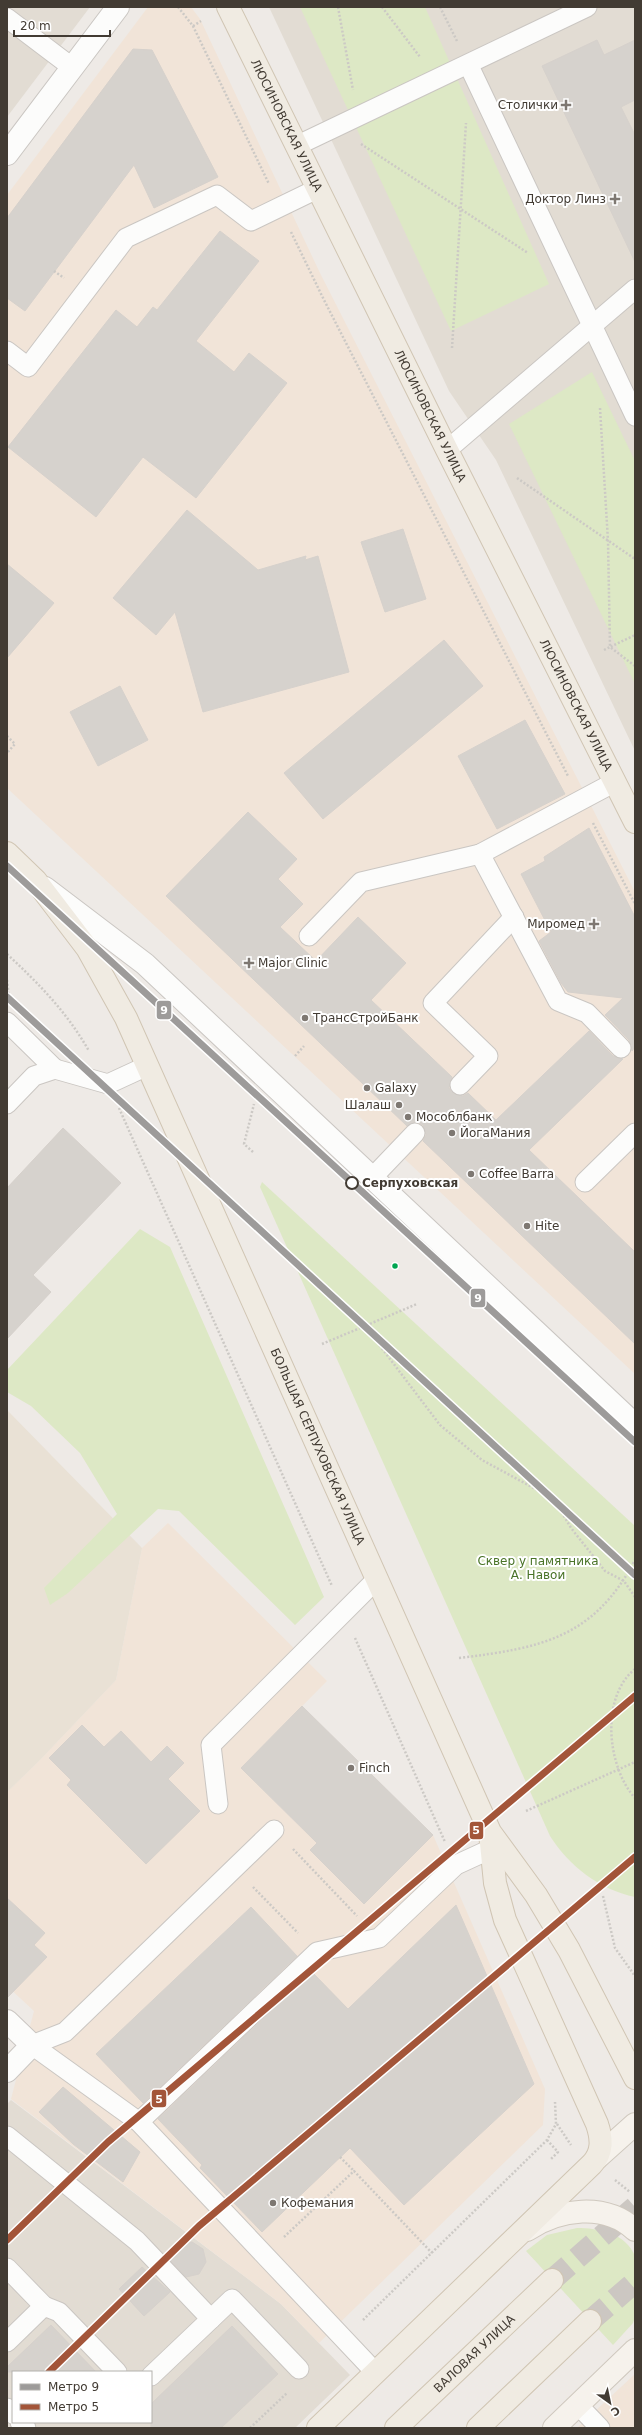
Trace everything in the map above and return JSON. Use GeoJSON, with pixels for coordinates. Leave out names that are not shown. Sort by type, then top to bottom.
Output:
{"type":"FeatureCollection","features":[{"type":"Feature","properties":{"kind":"main road","name":"ЛЮСИНОВСКАЯ УЛИЦА"},"geometry":{"type":"LineString","coordinates":[[228,7],[447,450],[635,822]]}},
{"type":"Feature","properties":{"kind":"main road","name":"БОЛЬШАЯ СЕРПУХОВСКАЯ УЛИЦА"},"geometry":{"type":"LineString","coordinates":[[7,853],[36,881],[87,948],[126,1018],[492,1840],[536,1895],[569,1950],[635,2078]]}},
{"type":"Feature","properties":{"kind":"main road"},"geometry":{"type":"LineString","coordinates":[[492,1840],[495,1883],[505,1920],[597,2124],[601,2146],[598,2158]]}},
{"type":"Feature","properties":{"kind":"main road"},"geometry":{"type":"LineString","coordinates":[[318,2428],[635,2124]]}},
{"type":"Feature","properties":{"kind":"main road"},"geometry":{"type":"LineString","coordinates":[[515,2239],[538,2222],[578,2211],[611,2216],[635,2230]]}},
{"type":"Feature","properties":{"kind":"main road","name":"ВАЛОВАЯ УЛИЦА"},"geometry":{"type":"LineString","coordinates":[[396,2428],[552,2280]]}},
{"type":"Feature","properties":{"kind":"main road"},"geometry":{"type":"LineString","coordinates":[[478,2428],[590,2321]]}},
{"type":"Feature","properties":{"kind":"main road"},"geometry":{"type":"LineString","coordinates":[[554,2428],[634,2353]]}},
{"type":"Feature","properties":{"kind":"street"},"geometry":{"type":"LineString","coordinates":[[7,154],[118,7]]}},
{"type":"Feature","properties":{"kind":"street"},"geometry":{"type":"LineString","coordinates":[[36,881],[145,964],[635,1425]]}},
{"type":"Feature","properties":{"kind":"street"},"geometry":{"type":"LineString","coordinates":[[7,2021],[32,2045],[7,2071]]}},
{"type":"Feature","properties":{"kind":"lane"},"geometry":{"type":"LineString","coordinates":[[296,146],[437,79],[469,66],[587,7]]}},
{"type":"Feature","properties":{"kind":"lane"},"geometry":{"type":"LineString","coordinates":[[7,18],[73,68]]}},
{"type":"Feature","properties":{"kind":"lane"},"geometry":{"type":"LineString","coordinates":[[469,66],[635,416]]}},
{"type":"Feature","properties":{"kind":"lane"},"geometry":{"type":"LineString","coordinates":[[7,351],[28,367],[126,238],[216,195],[251,221],[317,189]]}},
{"type":"Feature","properties":{"kind":"lane"},"geometry":{"type":"LineString","coordinates":[[447,450],[635,289]]}},
{"type":"Feature","properties":{"kind":"lane"},"geometry":{"type":"LineString","coordinates":[[309,936],[361,882],[480,854],[615,782]]}},
{"type":"Feature","properties":{"kind":"lane"},"geometry":{"type":"LineString","coordinates":[[480,854],[558,1001],[587,1013],[621,1048]]}},
{"type":"Feature","properties":{"kind":"lane"},"geometry":{"type":"LineString","coordinates":[[460,1085],[488,1056],[433,1004],[514,918]]}},
{"type":"Feature","properties":{"kind":"lane"},"geometry":{"type":"LineString","coordinates":[[7,1022],[55,1069],[108,1084],[147,1066]]}},
{"type":"Feature","properties":{"kind":"lane"},"geometry":{"type":"LineString","coordinates":[[7,1104],[34,1076],[55,1069]]}},
{"type":"Feature","properties":{"kind":"lane"},"geometry":{"type":"LineString","coordinates":[[372,1178],[415,1133]]}},
{"type":"Feature","properties":{"kind":"lane"},"geometry":{"type":"LineString","coordinates":[[585,1182],[635,1133]]}},
{"type":"Feature","properties":{"kind":"lane"},"geometry":{"type":"LineString","coordinates":[[218,1804],[211,1745],[377,1579]]}},
{"type":"Feature","properties":{"kind":"lane"},"geometry":{"type":"LineString","coordinates":[[32,2045],[65,2032],[274,1830]]}},
{"type":"Feature","properties":{"kind":"lane"},"geometry":{"type":"LineString","coordinates":[[138,2122],[317,1952],[379,1938],[456,1865],[492,1840]]}},
{"type":"Feature","properties":{"kind":"lane"},"geometry":{"type":"LineString","coordinates":[[32,2045],[138,2122],[376,2373]]}},
{"type":"Feature","properties":{"kind":"lane"},"geometry":{"type":"LineString","coordinates":[[7,2136],[137,2241],[211,2319]]}},
{"type":"Feature","properties":{"kind":"lane"},"geometry":{"type":"LineString","coordinates":[[7,2268],[44,2306],[59,2312],[116,2371]]}},
{"type":"Feature","properties":{"kind":"lane"},"geometry":{"type":"LineString","coordinates":[[152,2375],[232,2299],[299,2369]]}},
{"type":"Feature","properties":{"kind":"lane"},"geometry":{"type":"LineString","coordinates":[[7,2342],[44,2306]]}},
{"type":"Feature","properties":{"kind":"lane"},"geometry":{"type":"LineString","coordinates":[[578,2405],[600,2428]]}},
{"type":"Feature","properties":{"kind":"path"},"geometry":{"type":"LineString","coordinates":[[178,7],[193,26],[335,321],[635,904]]}},
{"type":"Feature","properties":{"kind":"path"},"geometry":{"type":"LineString","coordinates":[[338,7],[358,116]]}},
{"type":"Feature","properties":{"kind":"path"},"geometry":{"type":"LineString","coordinates":[[382,7],[437,79]]}},
{"type":"Feature","properties":{"kind":"path"},"geometry":{"type":"LineString","coordinates":[[440,7],[469,66]]}},
{"type":"Feature","properties":{"kind":"path"},"geometry":{"type":"LineString","coordinates":[[193,26],[201,21]]}},
{"type":"Feature","properties":{"kind":"path"},"geometry":{"type":"LineString","coordinates":[[452,348],[466,116]]}},
{"type":"Feature","properties":{"kind":"path"},"geometry":{"type":"LineString","coordinates":[[360,144],[531,255]]}},
{"type":"Feature","properties":{"kind":"path"},"geometry":{"type":"LineString","coordinates":[[600,403],[608,541],[610,647]]}},
{"type":"Feature","properties":{"kind":"path"},"geometry":{"type":"LineString","coordinates":[[517,478],[635,559]]}},
{"type":"Feature","properties":{"kind":"path"},"geometry":{"type":"LineString","coordinates":[[604,650],[635,635]]}},
{"type":"Feature","properties":{"kind":"path"},"geometry":{"type":"LineString","coordinates":[[610,647],[635,666]]}},
{"type":"Feature","properties":{"kind":"path"},"geometry":{"type":"LineString","coordinates":[[7,736],[16,744],[7,753]]}},
{"type":"Feature","properties":{"kind":"path"},"geometry":{"type":"LineString","coordinates":[[7,954],[54,1000],[77,1031],[108,1084],[456,1865]]}},
{"type":"Feature","properties":{"kind":"path"},"geometry":{"type":"LineString","coordinates":[[295,1056],[304,1046]]}},
{"type":"Feature","properties":{"kind":"path"},"geometry":{"type":"LineString","coordinates":[[253,1152],[244,1144],[256,1097]]}},
{"type":"Feature","properties":{"kind":"path"},"geometry":{"type":"LineString","coordinates":[[322,1344],[417,1304]]}},
{"type":"Feature","properties":{"kind":"path"},"geometry":{"type":"LineString","coordinates":[[365,1326],[440,1425],[482,1460],[554,1499],[571,1528],[605,1571],[624,1580],[635,1597]]}},
{"type":"Feature","properties":{"kind":"path"},"geometry":{"type":"LineString","coordinates":[[459,1658],[507,1652],[549,1642],[582,1624],[609,1601],[624,1580],[635,1560]]}},
{"type":"Feature","properties":{"kind":"path"},"geometry":{"type":"LineString","coordinates":[[635,1669],[626,1676],[617,1692],[613,1709],[612,1735],[618,1770],[629,1791],[635,1798]]}},
{"type":"Feature","properties":{"kind":"path"},"geometry":{"type":"LineString","coordinates":[[526,1811],[635,1762]]}},
{"type":"Feature","properties":{"kind":"path"},"geometry":{"type":"LineString","coordinates":[[274,1830],[379,1938]]}},
{"type":"Feature","properties":{"kind":"path"},"geometry":{"type":"LineString","coordinates":[[234,1868],[317,1952]]}},
{"type":"Feature","properties":{"kind":"path"},"geometry":{"type":"LineString","coordinates":[[603,1896],[615,1948],[635,1976]]}},
{"type":"Feature","properties":{"kind":"path"},"geometry":{"type":"LineString","coordinates":[[344,2339],[547,2140],[556,2124],[555,2098]]}},
{"type":"Feature","properties":{"kind":"path"},"geometry":{"type":"LineString","coordinates":[[556,2124],[573,2148]]}},
{"type":"Feature","properties":{"kind":"path"},"geometry":{"type":"LineString","coordinates":[[547,2140],[558,2152],[550,2159]]}},
{"type":"Feature","properties":{"kind":"path"},"geometry":{"type":"LineString","coordinates":[[340,2157],[432,2253]]}},
{"type":"Feature","properties":{"kind":"path"},"geometry":{"type":"LineString","coordinates":[[264,2255],[354,2171]]}},
{"type":"Feature","properties":{"kind":"path"},"geometry":{"type":"LineString","coordinates":[[615,2180],[635,2196]]}},
{"type":"Feature","properties":{"kind":"path"},"geometry":{"type":"LineString","coordinates":[[250,2428],[289,2392]]}},
{"type":"Feature","properties":{"kind":"shaded area"},"geometry":{"type":"Polygon","coordinates":[[[7,7],[90,7],[7,117],[7,7]]]}},
{"type":"Feature","properties":{"kind":"shaded area"},"geometry":{"type":"Polygon","coordinates":[[[148,7],[191,7],[200,19],[320,273],[635,892],[635,1374],[7,788],[7,195],[148,7]]]}},
{"type":"Feature","properties":{"kind":"shaded area"},"geometry":{"type":"Polygon","coordinates":[[[269,7],[635,7],[635,751],[496,460],[449,391],[269,7]]]}},
{"type":"Feature","properties":{"kind":"shaded area"},"geometry":{"type":"Polygon","coordinates":[[[7,1410],[142,1548],[116,1680],[39,1761],[7,1792],[7,1410]]]}},
{"type":"Feature","properties":{"kind":"shaded area"},"geometry":{"type":"Polygon","coordinates":[[[168,1523],[327,1681],[241,1768],[317,1843],[310,1850],[364,1904],[433,1835],[545,2089],[543,2125],[319,2343],[281,2304],[11,2099],[34,2011],[7,1986],[7,1792],[39,1761],[116,1680],[142,1548],[168,1523]]]}},
{"type":"Feature","properties":{"kind":"shaded area"},"geometry":{"type":"Polygon","coordinates":[[[11,2100],[281,2304],[350,2375],[295,2428],[7,2428],[7,2104],[11,2100]]]}},
{"type":"Feature","properties":{"kind":"shaded area"},"geometry":{"type":"Polygon","coordinates":[[[635,2374],[635,2428],[577,2428],[635,2374]]]}},
{"type":"Feature","properties":{"kind":"green space"},"geometry":{"type":"Polygon","coordinates":[[[300,7],[425,7],[549,284],[451,331],[300,7]]]}},
{"type":"Feature","properties":{"kind":"green space"},"geometry":{"type":"Polygon","coordinates":[[[592,372],[635,461],[635,684],[509,424],[592,372]]]}},
{"type":"Feature","properties":{"kind":"green space","name":"Сквер у памятника А. Навои"},"geometry":{"type":"Polygon","coordinates":[[[262,1182],[635,1526],[635,1897],[610,1889],[586,1875],[566,1857],[550,1836],[260,1187],[262,1182]]]}},
{"type":"Feature","properties":{"kind":"green space"},"geometry":{"type":"Polygon","coordinates":[[[140,1229],[170,1247],[324,1597],[295,1625],[179,1511],[158,1509],[68,1593],[50,1605],[44,1588],[117,1514],[80,1453],[31,1406],[7,1392],[7,1370],[140,1229]]]}},
{"type":"Feature","properties":{"kind":"green space"},"geometry":{"type":"Polygon","coordinates":[[[577,2228],[594,2229],[610,2233],[625,2242],[631,2248],[635,2256],[635,2317],[633,2323],[613,2345],[526,2251],[547,2235],[577,2228]]]}},
{"type":"Feature","properties":{"kind":"building"},"geometry":{"type":"Polygon","coordinates":[[[597,40],[604,55],[635,40],[635,100],[621,107],[635,135],[635,262],[542,66],[597,40]]]}},
{"type":"Feature","properties":{"kind":"building"},"geometry":{"type":"Polygon","coordinates":[[[133,49],[152,50],[218,177],[154,208],[134,165],[25,311],[7,298],[7,218],[133,49]]]}},
{"type":"Feature","properties":{"kind":"building"},"geometry":{"type":"Polygon","coordinates":[[[220,231],[259,261],[196,341],[234,372],[249,353],[287,383],[196,498],[143,457],[96,517],[8,447],[116,310],[137,327],[153,307],[157,310],[220,231]]]}},
{"type":"Feature","properties":{"kind":"building"},"geometry":{"type":"Polygon","coordinates":[[[187,510],[258,570],[306,556],[305,560],[318,556],[349,672],[203,712],[175,612],[156,635],[113,598],[187,510]]]}},
{"type":"Feature","properties":{"kind":"building"},"geometry":{"type":"Polygon","coordinates":[[[403,529],[426,599],[385,612],[361,542],[403,529]]]}},
{"type":"Feature","properties":{"kind":"building"},"geometry":{"type":"Polygon","coordinates":[[[7,564],[54,603],[7,658],[7,564]]]}},
{"type":"Feature","properties":{"kind":"building"},"geometry":{"type":"Polygon","coordinates":[[[444,640],[483,686],[323,819],[284,773],[444,640]]]}},
{"type":"Feature","properties":{"kind":"building"},"geometry":{"type":"Polygon","coordinates":[[[120,686],[148,740],[98,766],[70,712],[120,686]]]}},
{"type":"Feature","properties":{"kind":"building"},"geometry":{"type":"Polygon","coordinates":[[[525,720],[565,794],[497,829],[458,756],[525,720]]]}},
{"type":"Feature","properties":{"kind":"building"},"geometry":{"type":"Polygon","coordinates":[[[248,812],[297,859],[278,879],[303,904],[280,927],[316,961],[358,917],[406,963],[371,1000],[452,1077],[449,1088],[453,1093],[463,1096],[468,1093],[496,1120],[589,1031],[613,1056],[623,1059],[529,1150],[635,1252],[635,1344],[423,1141],[426,1135],[423,1125],[417,1122],[407,1126],[166,896],[248,812]]]}},
{"type":"Feature","properties":{"kind":"building"},"geometry":{"type":"Polygon","coordinates":[[[589,828],[635,917],[635,1047],[632,1051],[629,1040],[605,1015],[623,998],[568,992],[561,983],[539,941],[551,932],[521,874],[545,861],[544,857],[589,828]]]}},
{"type":"Feature","properties":{"kind":"building"},"geometry":{"type":"Polygon","coordinates":[[[63,1128],[121,1183],[33,1275],[51,1292],[7,1339],[7,1188],[63,1128]]]}},
{"type":"Feature","properties":{"kind":"building"},"geometry":{"type":"Polygon","coordinates":[[[302,1706],[433,1835],[364,1904],[310,1850],[317,1843],[241,1768],[302,1706]]]}},
{"type":"Feature","properties":{"kind":"building"},"geometry":{"type":"Polygon","coordinates":[[[82,1725],[104,1747],[121,1731],[151,1762],[167,1746],[184,1763],[168,1779],[200,1811],[146,1864],[67,1785],[71,1780],[49,1758],[82,1725]]]}},
{"type":"Feature","properties":{"kind":"building"},"geometry":{"type":"Polygon","coordinates":[[[7,1898],[45,1933],[34,1945],[47,1957],[7,1998],[7,1898]]]}},
{"type":"Feature","properties":{"kind":"building"},"geometry":{"type":"Polygon","coordinates":[[[456,1905],[534,2084],[404,2205],[350,2148],[262,2232],[200,2168],[202,2165],[158,2119],[312,1972],[348,2009],[456,1905]]]}},
{"type":"Feature","properties":{"kind":"building"},"geometry":{"type":"Polygon","coordinates":[[[251,1907],[297,1956],[143,2103],[96,2054],[251,1907]]]}},
{"type":"Feature","properties":{"kind":"building"},"geometry":{"type":"Polygon","coordinates":[[[63,2087],[140,2152],[123,2182],[73,2144],[39,2112],[63,2087]]]}},
{"type":"Feature","properties":{"kind":"building"},"geometry":{"type":"Polygon","coordinates":[[[192,2242],[203,2249],[206,2262],[199,2274],[186,2277],[169,2259],[179,2245],[192,2242]]]}},
{"type":"Feature","properties":{"kind":"building"},"geometry":{"type":"Polygon","coordinates":[[[142,2267],[170,2292],[144,2316],[119,2289],[142,2267]]]}},
{"type":"Feature","properties":{"kind":"building"},"geometry":{"type":"Polygon","coordinates":[[[51,2325],[95,2371],[7,2372],[7,2367],[51,2325]]]}},
{"type":"Feature","properties":{"kind":"building"},"geometry":{"type":"Polygon","coordinates":[[[232,2326],[278,2374],[221,2428],[151,2428],[152,2403],[232,2326]]]}},
{"type":"Feature","properties":{"kind":"tunnel"},"geometry":{"type":"LineString","coordinates":[[552,2280],[635,2207]]}},
{"type":"Feature","properties":{"kind":"tunnel"},"geometry":{"type":"LineString","coordinates":[[590,2321],[635,2282]]}},
{"type":"Feature","properties":{"kind":"metro line","name":"9"},"geometry":{"type":"LineString","coordinates":[[7,866],[635,1442]]}},
{"type":"Feature","properties":{"kind":"metro line","name":"9"},"geometry":{"type":"LineString","coordinates":[[7,997],[635,1575]]}},
{"type":"Feature","properties":{"kind":"metro line","name":"5"},"geometry":{"type":"LineString","coordinates":[[7,2240],[108,2142],[635,1696]]}},
{"type":"Feature","properties":{"kind":"metro line","name":"5"},"geometry":{"type":"LineString","coordinates":[[50,2371],[199,2226],[635,1857]]}},
{"type":"Feature","properties":{"kind":"place","name":"Столички"},"geometry":{"type":"Point","coordinates":[566,105]}},
{"type":"Feature","properties":{"kind":"place","name":"Доктор Линз"},"geometry":{"type":"Point","coordinates":[615,199]}},
{"type":"Feature","properties":{"kind":"place","name":"Миромед"},"geometry":{"type":"Point","coordinates":[594,924]}},
{"type":"Feature","properties":{"kind":"place","name":"Major Clinic"},"geometry":{"type":"Point","coordinates":[249,963]}},
{"type":"Feature","properties":{"kind":"place","name":"ТрансСтройБанк"},"geometry":{"type":"Point","coordinates":[305,1018]}},
{"type":"Feature","properties":{"kind":"place","name":"Galaxy"},"geometry":{"type":"Point","coordinates":[367,1088]}},
{"type":"Feature","properties":{"kind":"place","name":"Шалаш"},"geometry":{"type":"Point","coordinates":[399,1105]}},
{"type":"Feature","properties":{"kind":"place","name":"Мособлбанк"},"geometry":{"type":"Point","coordinates":[408,1117]}},
{"type":"Feature","properties":{"kind":"place","name":"ЙогаМания"},"geometry":{"type":"Point","coordinates":[452,1133]}},
{"type":"Feature","properties":{"kind":"place","name":"Coffee Barra"},"geometry":{"type":"Point","coordinates":[471,1174]}},
{"type":"Feature","properties":{"kind":"place","name":"Серпуховская"},"geometry":{"type":"Point","coordinates":[352,1183]}},
{"type":"Feature","properties":{"kind":"place","name":"Hite"},"geometry":{"type":"Point","coordinates":[527,1226]}},
{"type":"Feature","properties":{"kind":"place","name":"Finch"},"geometry":{"type":"Point","coordinates":[351,1768]}},
{"type":"Feature","properties":{"kind":"place","name":"Кофемания"},"geometry":{"type":"Point","coordinates":[273,2203]}}]}
